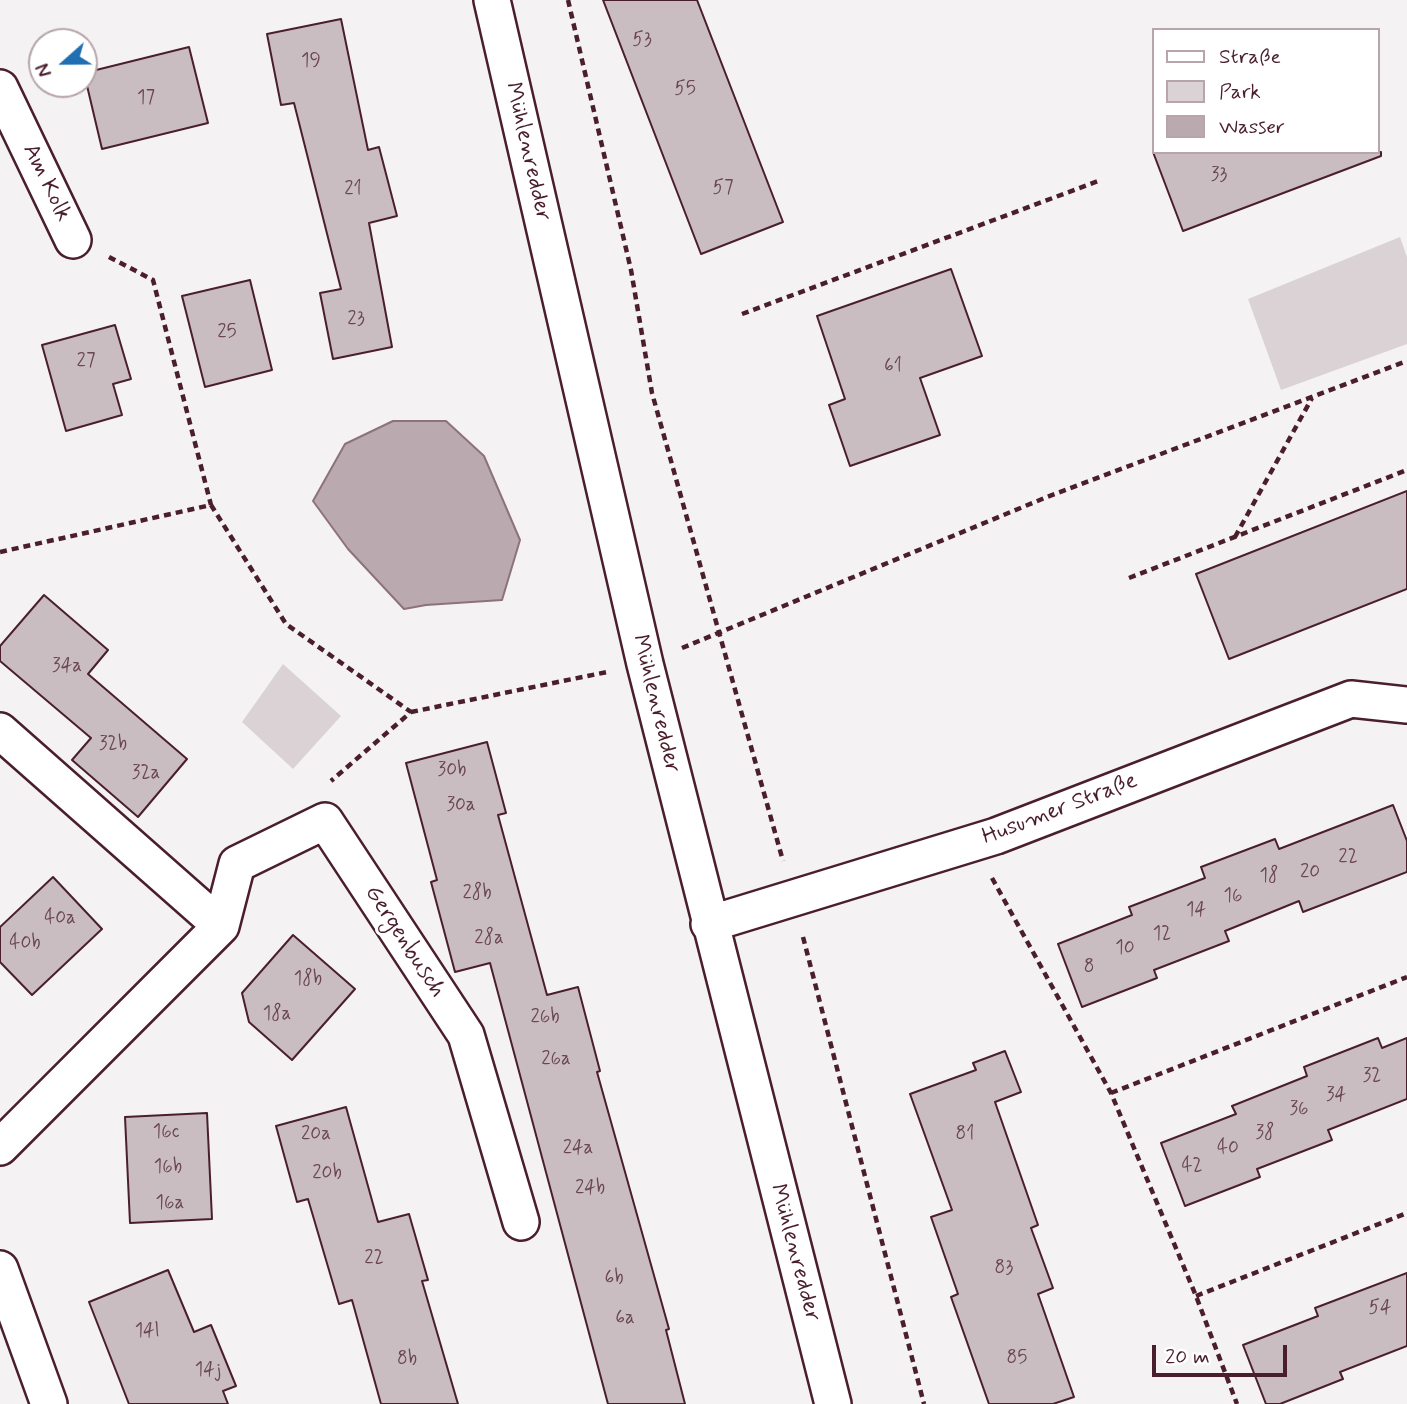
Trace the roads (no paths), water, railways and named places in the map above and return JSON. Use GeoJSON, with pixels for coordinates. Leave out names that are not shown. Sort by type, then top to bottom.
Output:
{"type":"FeatureCollection","features":[{"type":"Feature","properties":{"kind":"street","name":"Mühlenredder"},"geometry":{"type":"LineString","coordinates":[[492,0],[645,664],[833,1404]]}},
{"type":"Feature","properties":{"kind":"street","name":"Am Kolk"},"geometry":{"type":"LineString","coordinates":[[0,88],[73,240]]}},
{"type":"Feature","properties":{"kind":"street","name":"Husumer Straße"},"geometry":{"type":"LineString","coordinates":[[709,924],[973,843],[1351,699],[1407,705]]}},
{"type":"Feature","properties":{"kind":"street"},"geometry":{"type":"LineString","coordinates":[[0,731],[221,926],[0,1147]]}},
{"type":"Feature","properties":{"kind":"street","name":"Gergenbusch"},"geometry":{"type":"LineString","coordinates":[[221,926],[237,864],[324,821],[466,1035],[521,1222]]}},
{"type":"Feature","properties":{"kind":"street"},"geometry":{"type":"LineString","coordinates":[[0,1269],[49,1404]]}},
{"type":"Feature","properties":{"kind":"water"},"geometry":{"type":"Polygon","coordinates":[[[393,421],[446,421],[484,456],[520,540],[502,600],[404,609],[348,549],[313,501],[345,444],[393,421]]]}}]}
